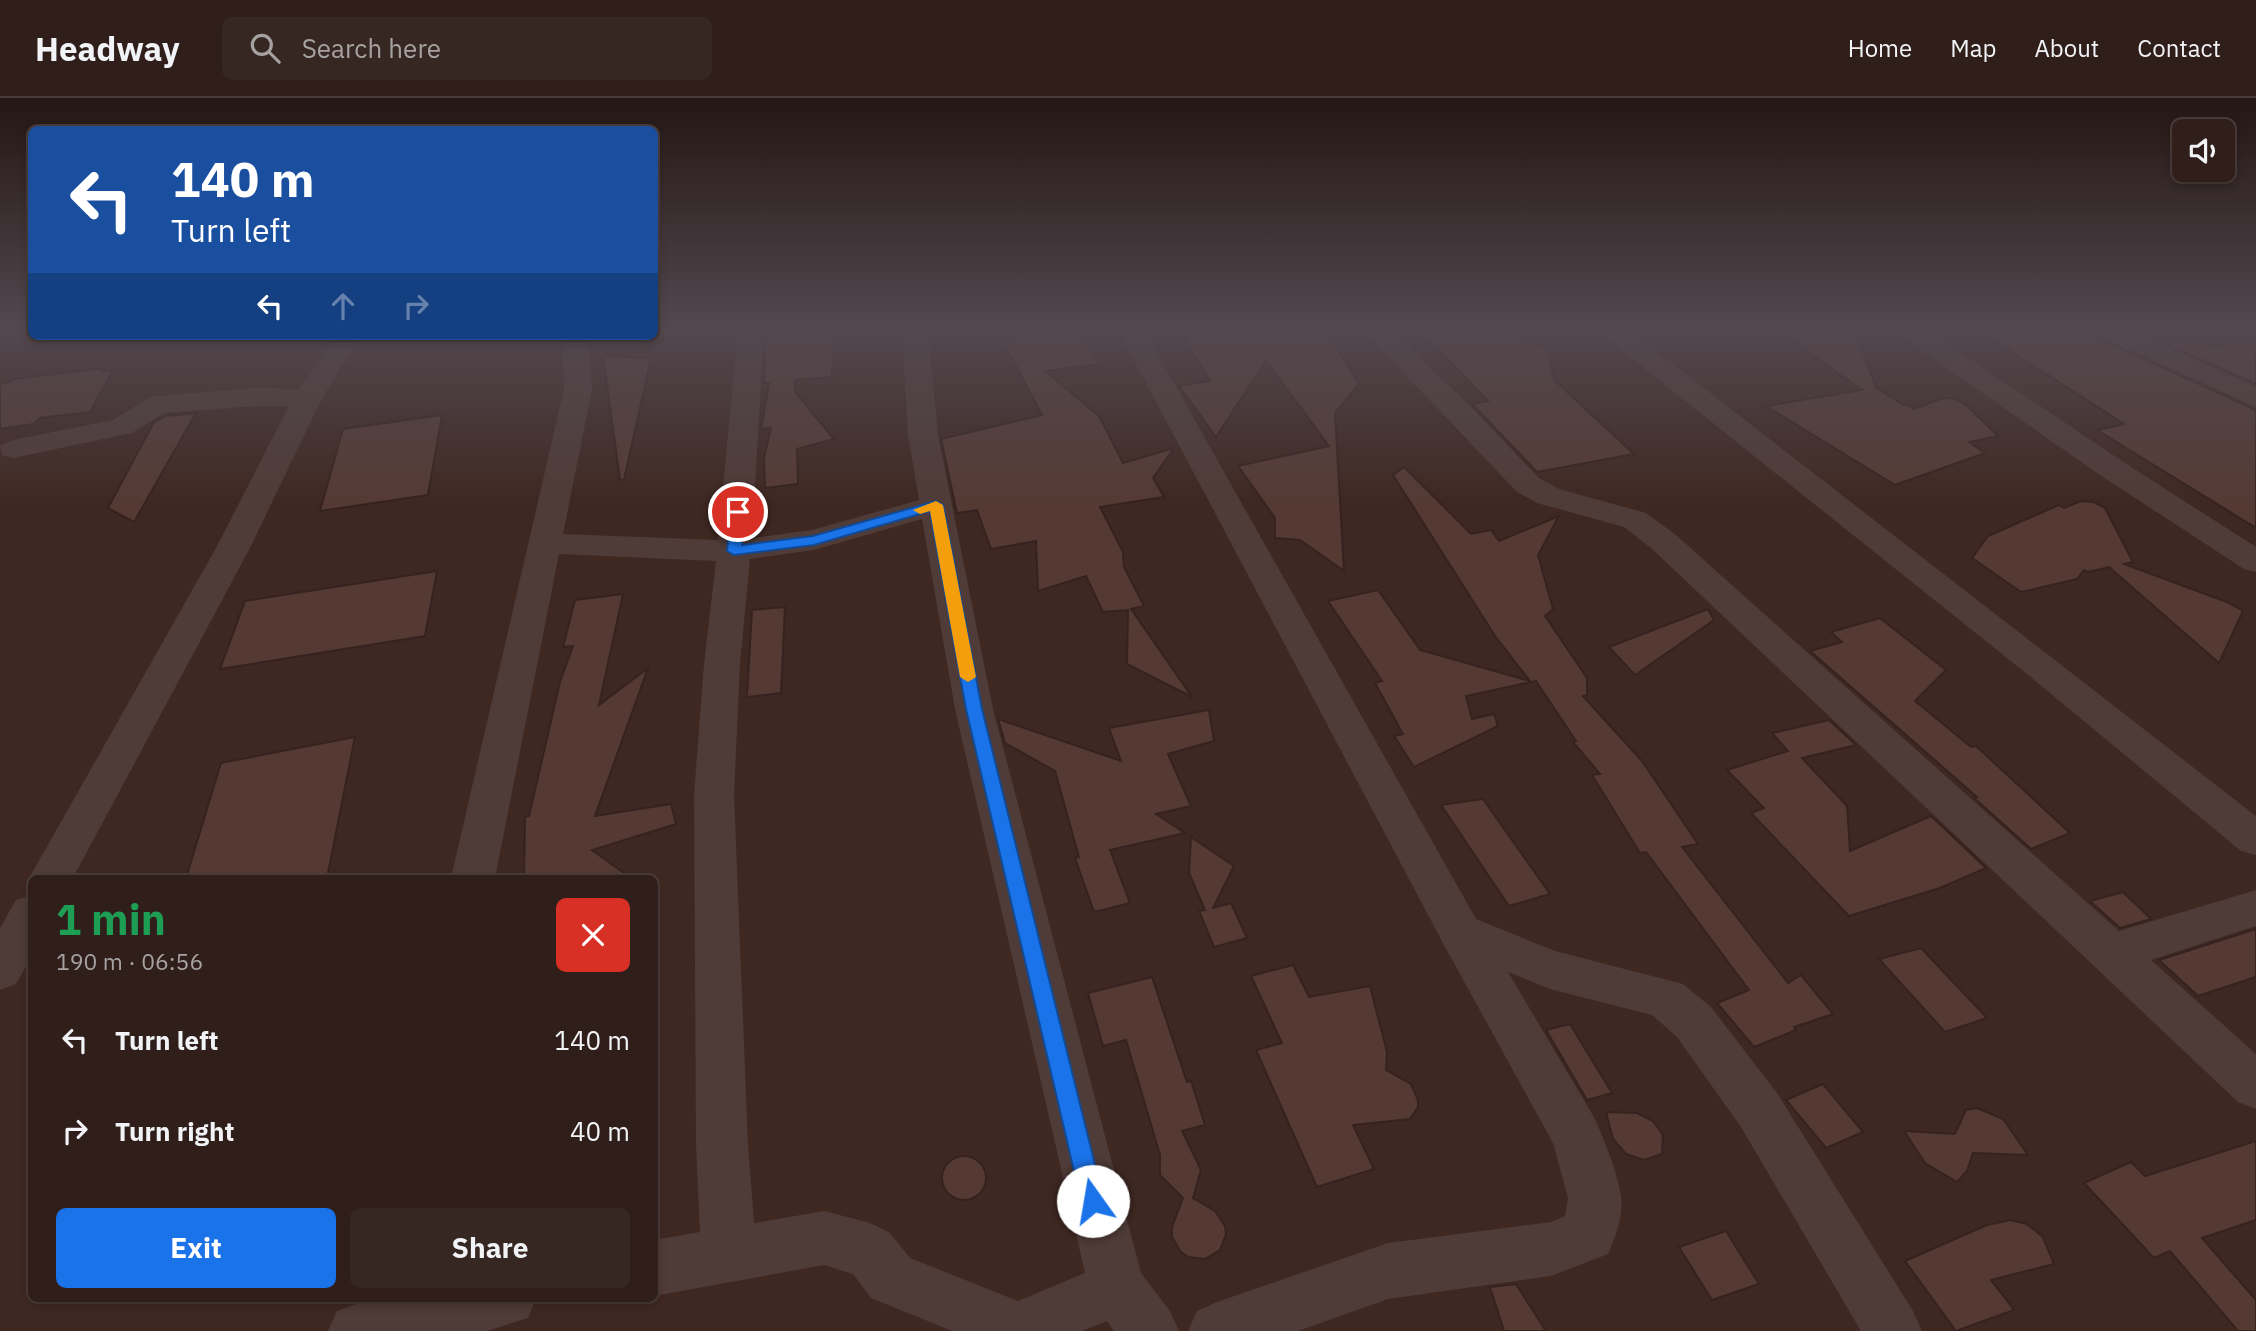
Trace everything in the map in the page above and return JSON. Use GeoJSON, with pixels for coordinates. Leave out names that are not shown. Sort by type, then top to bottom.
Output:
{"type":"FeatureCollection","features":[{"type":"Feature","properties":{"kind":"street"},"geometry":{"type":"LineString","coordinates":[[53,875],[233,548],[315,388]]}},
{"type":"Feature","properties":{"kind":"street"},"geometry":{"type":"LineString","coordinates":[[474,875],[578,388]]}},
{"type":"Feature","properties":{"kind":"street"},"geometry":{"type":"LineString","coordinates":[[729,1253],[722,1145],[714,795],[725,627],[734,551],[747,388]]}},
{"type":"Feature","properties":{"kind":"street"},"geometry":{"type":"LineString","coordinates":[[919,388],[923,435],[974,709],[1093,1201],[1117,1288],[1150,1331]]}},
{"type":"Feature","properties":{"kind":"street"},"geometry":{"type":"LineString","coordinates":[[1162,388],[1460,932],[1577,1136],[1595,1198],[1589,1235],[1550,1249],[1388,1271],[1217,1331]]}},
{"type":"Feature","properties":{"kind":"street"},"geometry":{"type":"LineString","coordinates":[[1435,388],[1528,485],[1548,496],[1635,520],[1664,542],[2256,1086]]}},
{"type":"Feature","properties":{"kind":"street"},"geometry":{"type":"LineString","coordinates":[[1686,388],[2040,665],[2256,839]]}},
{"type":"Feature","properties":{"kind":"street"},"geometry":{"type":"LineString","coordinates":[[1994,388],[2256,562]]}},
{"type":"Feature","properties":{"kind":"street"},"geometry":{"type":"LineString","coordinates":[[2233,388],[2256,398]]}},
{"type":"Feature","properties":{"kind":"street"},"geometry":{"type":"LineString","coordinates":[[13,449],[122,427],[157,405],[255,397],[308,398]]}},
{"type":"Feature","properties":{"kind":"street"},"geometry":{"type":"LineString","coordinates":[[545,543],[734,551],[814,540],[936,505]]}},
{"type":"Feature","properties":{"kind":"street"},"geometry":{"type":"LineString","coordinates":[[2111,953],[2256,908]]}},
{"type":"Feature","properties":{"kind":"street"},"geometry":{"type":"LineString","coordinates":[[0,970],[28,920]]}},
{"type":"Feature","properties":{"kind":"street"},"geometry":{"type":"LineString","coordinates":[[1460,932],[1550,969],[1666,998],[1694,1022],[1759,1110],[1893,1331]]}},
{"type":"Feature","properties":{"kind":"street"},"geometry":{"type":"LineString","coordinates":[[658,1267],[824,1238],[870,1251],[891,1278],[1020,1330],[1117,1288]]}},
{"type":"Feature","properties":{"kind":"street"},"geometry":{"type":"LineString","coordinates":[[385,1317],[482,1302]]}},
{"type":"Feature","properties":{"kind":"building"},"geometry":{"type":"Polygon","coordinates":[[[0,388],[103,388],[90,412],[40,418],[34,424],[0,429],[0,388]]]}},
{"type":"Feature","properties":{"kind":"building"},"geometry":{"type":"Polygon","coordinates":[[[607,388],[644,388],[624,480],[620,480],[607,388]]]}},
{"type":"Feature","properties":{"kind":"building"},"geometry":{"type":"Polygon","coordinates":[[[768,388],[795,388],[795,392],[834,439],[797,449],[798,484],[765,488],[764,458],[771,428],[761,429],[768,388]]]}},
{"type":"Feature","properties":{"kind":"building"},"geometry":{"type":"Polygon","coordinates":[[[1027,388],[1065,388],[1099,416],[1123,463],[1174,448],[1153,478],[1164,497],[1100,507],[1123,552],[1124,567],[1144,606],[1131,609],[1192,697],[1127,664],[1128,610],[1103,612],[1086,576],[1038,591],[1036,541],[991,549],[977,510],[957,513],[941,439],[1042,415],[1027,388]]]}},
{"type":"Feature","properties":{"kind":"building"},"geometry":{"type":"Polygon","coordinates":[[[1180,388],[1249,388],[1216,437],[1180,388]]]}},
{"type":"Feature","properties":{"kind":"building"},"geometry":{"type":"Polygon","coordinates":[[[1286,388],[1356,388],[1335,413],[1344,571],[1300,540],[1275,538],[1275,518],[1238,466],[1329,446],[1286,388]]]}},
{"type":"Feature","properties":{"kind":"building"},"geometry":{"type":"Polygon","coordinates":[[[1475,388],[1562,388],[1634,454],[1537,472],[1472,404],[1488,401],[1475,388]]]}},
{"type":"Feature","properties":{"kind":"building"},"geometry":{"type":"Polygon","coordinates":[[[1859,388],[1877,388],[1914,409],[1940,399],[1954,398],[1966,405],[1998,436],[1969,442],[1985,453],[1895,485],[1766,406],[1862,390],[1859,388]]]}},
{"type":"Feature","properties":{"kind":"building"},"geometry":{"type":"Polygon","coordinates":[[[2067,388],[2207,388],[2256,410],[2256,528],[2097,430],[2124,424],[2067,388]]]}},
{"type":"Feature","properties":{"kind":"building"},"geometry":{"type":"Polygon","coordinates":[[[196,413],[134,522],[108,508],[154,422],[165,416],[196,413]]]}},
{"type":"Feature","properties":{"kind":"building"},"geometry":{"type":"Polygon","coordinates":[[[442,415],[428,495],[320,511],[343,429],[442,415]]]}},
{"type":"Feature","properties":{"kind":"building"},"geometry":{"type":"Polygon","coordinates":[[[1404,467],[1471,534],[1491,530],[1499,541],[1559,516],[1538,555],[1553,609],[1545,616],[1587,678],[1587,695],[1583,696],[1642,761],[1698,844],[1682,847],[1788,983],[1801,975],[1833,1014],[1794,1027],[1796,1030],[1754,1047],[1717,1003],[1749,990],[1646,852],[1640,853],[1592,775],[1600,774],[1573,742],[1576,741],[1536,681],[1466,696],[1472,719],[1494,714],[1498,726],[1414,767],[1394,736],[1403,734],[1375,683],[1382,681],[1328,601],[1378,590],[1420,650],[1530,681],[1495,636],[1393,475],[1404,467]]]}},
{"type":"Feature","properties":{"kind":"building"},"geometry":{"type":"Polygon","coordinates":[[[2081,501],[2094,502],[2105,508],[2133,562],[2124,564],[2227,602],[2243,611],[2219,663],[2109,567],[2088,572],[2084,570],[2077,579],[2021,592],[1972,558],[1988,536],[2059,505],[2064,508],[2081,501]]]}},
{"type":"Feature","properties":{"kind":"building"},"geometry":{"type":"Polygon","coordinates":[[[437,571],[425,636],[220,669],[245,601],[437,571]]]}},
{"type":"Feature","properties":{"kind":"building"},"geometry":{"type":"Polygon","coordinates":[[[623,594],[599,705],[648,668],[595,816],[671,804],[676,824],[592,850],[627,875],[524,875],[525,817],[529,816],[560,682],[573,646],[563,647],[575,600],[623,594]]]}},
{"type":"Feature","properties":{"kind":"building"},"geometry":{"type":"Polygon","coordinates":[[[785,607],[781,693],[747,697],[752,610],[785,607]]]}},
{"type":"Feature","properties":{"kind":"building"},"geometry":{"type":"Polygon","coordinates":[[[1708,609],[1714,620],[1635,675],[1609,647],[1708,609]]]}},
{"type":"Feature","properties":{"kind":"building"},"geometry":{"type":"Polygon","coordinates":[[[1880,618],[1946,670],[1915,701],[1971,747],[1976,746],[2070,833],[2031,849],[1974,798],[1977,797],[1810,651],[1842,642],[1831,632],[1880,618]]]}},
{"type":"Feature","properties":{"kind":"building"},"geometry":{"type":"Polygon","coordinates":[[[1209,710],[1214,741],[1168,754],[1191,806],[1156,814],[1185,833],[1110,850],[1130,903],[1094,912],[1075,858],[1079,857],[1055,771],[1005,743],[998,719],[1121,761],[1109,728],[1209,710]]]}},
{"type":"Feature","properties":{"kind":"building"},"geometry":{"type":"Polygon","coordinates":[[[1829,720],[1856,745],[1802,758],[1847,806],[1850,851],[1931,816],[1986,868],[1940,888],[1849,916],[1751,813],[1764,808],[1727,770],[1788,751],[1772,733],[1829,720]]]}},
{"type":"Feature","properties":{"kind":"building"},"geometry":{"type":"Polygon","coordinates":[[[355,737],[328,875],[187,875],[221,763],[355,737]]]}},
{"type":"Feature","properties":{"kind":"building"},"geometry":{"type":"Polygon","coordinates":[[[1483,799],[1550,894],[1509,906],[1441,805],[1483,799]]]}},
{"type":"Feature","properties":{"kind":"building"},"geometry":{"type":"Polygon","coordinates":[[[1191,837],[1234,866],[1213,908],[1231,903],[1247,938],[1214,947],[1199,911],[1205,910],[1189,873],[1191,837]]]}},
{"type":"Feature","properties":{"kind":"building"},"geometry":{"type":"Polygon","coordinates":[[[2123,892],[2151,919],[2120,928],[2090,901],[2123,892]]]}},
{"type":"Feature","properties":{"kind":"building"},"geometry":{"type":"Polygon","coordinates":[[[2256,929],[2256,977],[2198,996],[2159,960],[2256,929]]]}},
{"type":"Feature","properties":{"kind":"building"},"geometry":{"type":"Polygon","coordinates":[[[1921,948],[1987,1018],[1945,1032],[1879,959],[1921,948]]]}},
{"type":"Feature","properties":{"kind":"building"},"geometry":{"type":"Polygon","coordinates":[[[1293,965],[1309,997],[1370,986],[1387,1052],[1386,1070],[1411,1084],[1418,1100],[1418,1107],[1410,1119],[1353,1125],[1374,1169],[1317,1187],[1256,1050],[1282,1043],[1251,976],[1293,965]]]}},
{"type":"Feature","properties":{"kind":"building"},"geometry":{"type":"Polygon","coordinates":[[[1152,977],[1187,1082],[1191,1081],[1205,1125],[1182,1131],[1201,1170],[1193,1198],[1215,1211],[1225,1226],[1226,1234],[1220,1250],[1205,1259],[1188,1257],[1181,1252],[1172,1237],[1172,1227],[1183,1198],[1160,1175],[1160,1155],[1126,1040],[1103,1046],[1088,993],[1152,977]]]}},
{"type":"Feature","properties":{"kind":"building"},"geometry":{"type":"Polygon","coordinates":[[[1570,1024],[1612,1093],[1587,1100],[1546,1030],[1570,1024]]]}},
{"type":"Feature","properties":{"kind":"building"},"geometry":{"type":"Polygon","coordinates":[[[1823,1084],[1863,1132],[1826,1148],[1786,1100],[1823,1084]]]}},
{"type":"Feature","properties":{"kind":"building"},"geometry":{"type":"Polygon","coordinates":[[[1977,1108],[2003,1119],[2028,1155],[1973,1153],[1967,1171],[1957,1182],[1925,1163],[1904,1131],[1955,1134],[1966,1110],[1977,1108]]]}},
{"type":"Feature","properties":{"kind":"building"},"geometry":{"type":"Polygon","coordinates":[[[1606,1112],[1637,1113],[1653,1121],[1663,1135],[1662,1154],[1644,1160],[1626,1154],[1613,1139],[1606,1112]]]}},
{"type":"Feature","properties":{"kind":"building"},"geometry":{"type":"Polygon","coordinates":[[[2256,1141],[2256,1220],[2202,1238],[2256,1300],[2256,1331],[2238,1331],[2170,1251],[2154,1258],[2084,1183],[2131,1162],[2145,1176],[2256,1141]]]}},
{"type":"Feature","properties":{"kind":"building"},"geometry":{"type":"Polygon","coordinates":[[[964,1156],[980,1162],[986,1178],[980,1194],[964,1200],[948,1194],[942,1178],[948,1162],[964,1156]]]}},
{"type":"Feature","properties":{"kind":"building"},"geometry":{"type":"Polygon","coordinates":[[[2010,1220],[2027,1224],[2043,1237],[2054,1264],[1991,1280],[2014,1310],[1956,1331],[1905,1261],[1987,1225],[2010,1220]]]}},
{"type":"Feature","properties":{"kind":"building"},"geometry":{"type":"Polygon","coordinates":[[[1726,1231],[1759,1284],[1712,1300],[1679,1247],[1726,1231]]]}},
{"type":"Feature","properties":{"kind":"building"},"geometry":{"type":"Polygon","coordinates":[[[1516,1284],[1546,1331],[1504,1331],[1490,1287],[1516,1284]]]}},
{"type":"Feature","properties":{"kind":"slow traffic"},"geometry":{"type":"LineString","coordinates":[[920,510],[936,505],[968,677]]}},
{"type":"Feature","properties":{"kind":"route"},"geometry":{"type":"LineString","coordinates":[[738,512],[734,551],[814,540],[936,505],[974,709],[1093,1201]]}}]}
